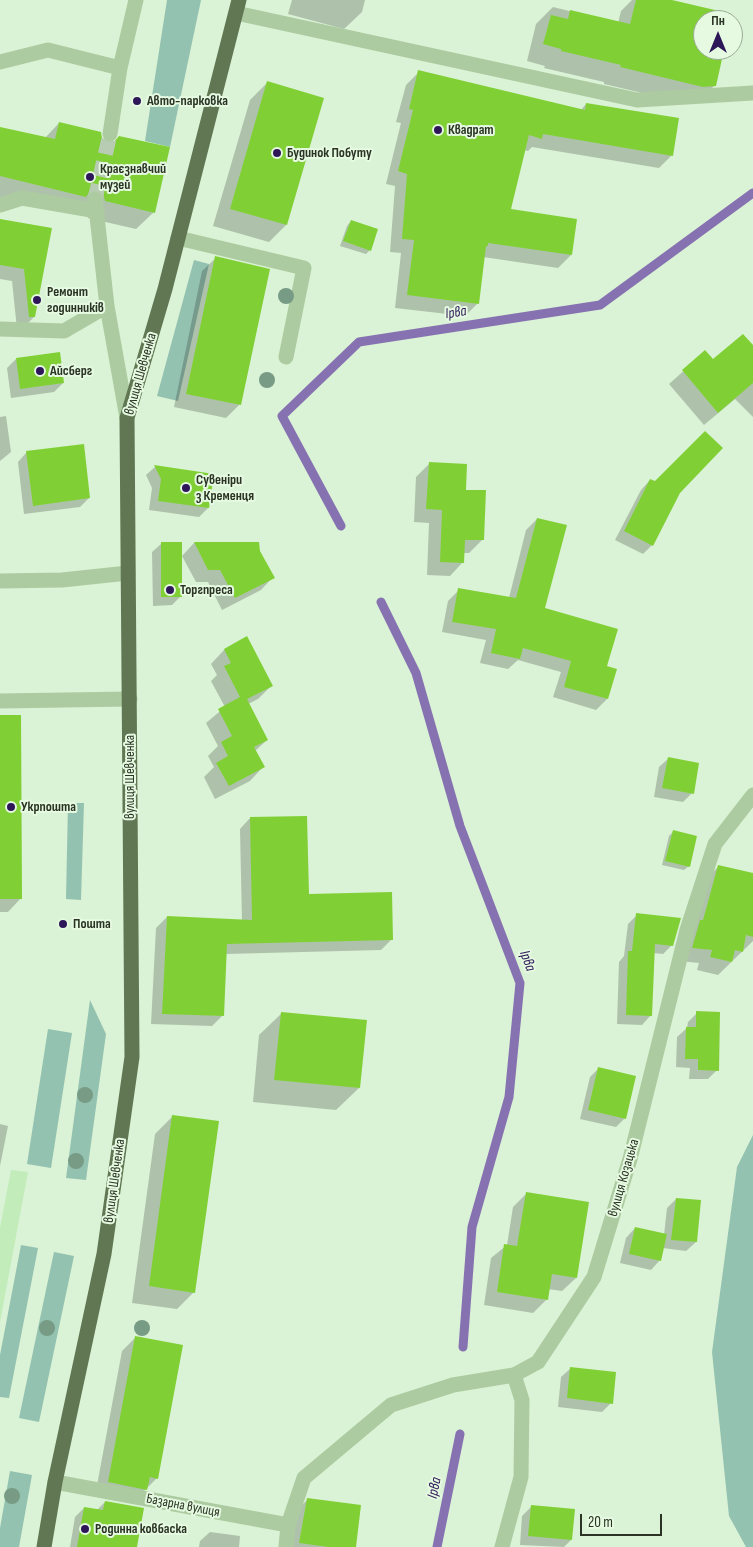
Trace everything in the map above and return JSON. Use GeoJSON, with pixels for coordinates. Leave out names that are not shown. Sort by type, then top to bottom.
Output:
{"type":"FeatureCollection","features":[{"type":"Feature","properties":{"kind":"main road","name":"вулиця Шевченка"},"geometry":{"type":"LineString","coordinates":[[44,1547],[104,1254],[132,1057],[127,418],[178,238],[237,7]]}},
{"type":"Feature","properties":{"kind":"street"},"geometry":{"type":"LineString","coordinates":[[110,134],[120,68],[136,0]]}},
{"type":"Feature","properties":{"kind":"street"},"geometry":{"type":"LineString","coordinates":[[237,7],[636,100],[753,93]]}},
{"type":"Feature","properties":{"kind":"street"},"geometry":{"type":"LineString","coordinates":[[0,62],[48,50],[120,68]]}},
{"type":"Feature","properties":{"kind":"street"},"geometry":{"type":"LineString","coordinates":[[0,205],[22,198],[96,205],[107,306],[127,418]]}},
{"type":"Feature","properties":{"kind":"street"},"geometry":{"type":"LineString","coordinates":[[178,238],[304,268],[286,357]]}},
{"type":"Feature","properties":{"kind":"street"},"geometry":{"type":"LineString","coordinates":[[0,329],[64,331],[107,306]]}},
{"type":"Feature","properties":{"kind":"street"},"geometry":{"type":"LineString","coordinates":[[0,581],[62,580],[128,573]]}},
{"type":"Feature","properties":{"kind":"street"},"geometry":{"type":"LineString","coordinates":[[0,702],[130,699]]}},
{"type":"Feature","properties":{"kind":"street","name":"вулиця Козацька"},"geometry":{"type":"LineString","coordinates":[[288,1525],[304,1478],[391,1405],[453,1385],[514,1374],[538,1362],[594,1277],[630,1159],[687,930],[712,852],[715,844],[753,795]]}},
{"type":"Feature","properties":{"kind":"street"},"geometry":{"type":"LineString","coordinates":[[502,1547],[521,1478],[522,1400],[514,1374]]}},
{"type":"Feature","properties":{"kind":"street","name":"Базарна вулиця"},"geometry":{"type":"LineString","coordinates":[[56,1482],[288,1525]]}},
{"type":"Feature","properties":{"kind":"street"},"geometry":{"type":"LineString","coordinates":[[286,1547],[288,1525]]}},
{"type":"Feature","properties":{"kind":"shaded area"},"geometry":{"type":"Polygon","coordinates":[[[167,0],[201,0],[170,147],[145,141],[167,0]]]}},
{"type":"Feature","properties":{"kind":"shaded area"},"geometry":{"type":"Polygon","coordinates":[[[194,260],[209,264],[178,401],[157,396],[194,260]]]}},
{"type":"Feature","properties":{"kind":"shaded area"},"geometry":{"type":"Polygon","coordinates":[[[68,803],[84,803],[81,900],[66,899],[68,803]]]}},
{"type":"Feature","properties":{"kind":"shaded area"},"geometry":{"type":"Polygon","coordinates":[[[90,1000],[106,1034],[86,1180],[66,1178],[90,1000]]]}},
{"type":"Feature","properties":{"kind":"shaded area"},"geometry":{"type":"Polygon","coordinates":[[[48,1029],[72,1033],[51,1168],[27,1164],[48,1029]]]}},
{"type":"Feature","properties":{"kind":"shaded area"},"geometry":{"type":"Polygon","coordinates":[[[753,1135],[753,1547],[746,1547],[729,1516],[712,1352],[737,1167],[753,1135]]]}},
{"type":"Feature","properties":{"kind":"shaded area"},"geometry":{"type":"Polygon","coordinates":[[[11,1170],[28,1172],[0,1322],[0,1228],[11,1170]]]}},
{"type":"Feature","properties":{"kind":"shaded area"},"geometry":{"type":"Polygon","coordinates":[[[21,1245],[38,1248],[9,1398],[0,1397],[0,1355],[21,1245]]]}},
{"type":"Feature","properties":{"kind":"shaded area"},"geometry":{"type":"Polygon","coordinates":[[[54,1252],[74,1256],[39,1422],[19,1418],[54,1252]]]}},
{"type":"Feature","properties":{"kind":"shaded area"},"geometry":{"type":"Polygon","coordinates":[[[10,1471],[32,1475],[19,1547],[0,1547],[0,1528],[10,1471]]]}},
{"type":"Feature","properties":{"kind":"building"},"geometry":{"type":"Polygon","coordinates":[[[636,0],[672,0],[715,10],[693,10],[693,60],[722,60],[716,86],[703,87],[620,67],[621,65],[561,51],[561,49],[543,44],[551,15],[568,19],[570,10],[630,24],[636,0]]]}},
{"type":"Feature","properties":{"kind":"building"},"geometry":{"type":"Polygon","coordinates":[[[418,70],[585,110],[586,103],[679,118],[673,156],[543,134],[542,139],[529,135],[511,209],[577,219],[572,255],[488,243],[488,246],[486,246],[479,304],[407,295],[414,240],[402,239],[407,174],[398,171],[413,110],[409,109],[418,70]]]}},
{"type":"Feature","properties":{"kind":"building","name":"Будинок Побуту"},"geometry":{"type":"Polygon","coordinates":[[[267,81],[324,98],[287,225],[230,209],[267,81]]]}},
{"type":"Feature","properties":{"kind":"building"},"geometry":{"type":"Polygon","coordinates":[[[59,122],[101,132],[102,138],[108,143],[114,142],[119,136],[170,147],[155,213],[105,201],[103,194],[98,190],[90,191],[86,197],[0,176],[0,127],[55,139],[59,122]]]}},
{"type":"Feature","properties":{"kind":"building"},"geometry":{"type":"Polygon","coordinates":[[[0,219],[52,228],[35,317],[29,317],[24,269],[0,265],[0,219]]]}},
{"type":"Feature","properties":{"kind":"building"},"geometry":{"type":"Polygon","coordinates":[[[351,220],[378,229],[371,251],[343,241],[351,220]]]}},
{"type":"Feature","properties":{"kind":"building"},"geometry":{"type":"Polygon","coordinates":[[[215,256],[270,269],[241,405],[186,394],[215,256]]]}},
{"type":"Feature","properties":{"kind":"building"},"geometry":{"type":"Polygon","coordinates":[[[743,334],[753,345],[753,383],[718,413],[682,370],[705,350],[713,359],[743,334]]]}},
{"type":"Feature","properties":{"kind":"building","name":"Айсберг"},"geometry":{"type":"Polygon","coordinates":[[[60,352],[64,383],[20,389],[16,358],[60,352]]]}},
{"type":"Feature","properties":{"kind":"building"},"geometry":{"type":"Polygon","coordinates":[[[705,431],[723,448],[680,493],[653,546],[624,531],[650,479],[655,481],[705,431]]]}},
{"type":"Feature","properties":{"kind":"building"},"geometry":{"type":"Polygon","coordinates":[[[84,444],[90,498],[33,506],[26,451],[84,444]]]}},
{"type":"Feature","properties":{"kind":"building"},"geometry":{"type":"Polygon","coordinates":[[[429,462],[467,464],[466,490],[486,490],[484,540],[465,540],[464,563],[440,562],[442,510],[426,509],[429,462]]]}},
{"type":"Feature","properties":{"kind":"building","name":"Сувеніри з Кременця"},"geometry":{"type":"Polygon","coordinates":[[[154,465],[214,474],[209,508],[158,501],[161,479],[154,465]]]}},
{"type":"Feature","properties":{"kind":"building"},"geometry":{"type":"Polygon","coordinates":[[[537,518],[567,525],[545,608],[618,629],[607,666],[617,669],[608,699],[564,687],[571,661],[523,648],[520,659],[491,653],[496,629],[452,622],[458,588],[516,598],[537,518]]]}},
{"type":"Feature","properties":{"kind":"building"},"geometry":{"type":"Polygon","coordinates":[[[161,542],[182,542],[182,597],[161,597],[161,542]]]}},
{"type":"Feature","properties":{"kind":"building"},"geometry":{"type":"Polygon","coordinates":[[[194,542],[259,542],[260,551],[275,578],[235,598],[220,570],[208,570],[194,542]]]}},
{"type":"Feature","properties":{"kind":"building"},"geometry":{"type":"Polygon","coordinates":[[[247,636],[273,686],[247,699],[268,740],[254,747],[265,767],[229,786],[216,763],[228,756],[221,742],[232,736],[218,709],[240,697],[224,666],[231,663],[224,649],[247,636]]]}},
{"type":"Feature","properties":{"kind":"building","name":"Укрпошта"},"geometry":{"type":"Polygon","coordinates":[[[0,715],[21,715],[22,899],[0,899],[0,715]]]}},
{"type":"Feature","properties":{"kind":"building"},"geometry":{"type":"Polygon","coordinates":[[[668,757],[699,763],[694,794],[662,788],[668,757]]]}},
{"type":"Feature","properties":{"kind":"building"},"geometry":{"type":"Polygon","coordinates":[[[307,816],[309,894],[392,892],[393,940],[227,944],[224,1016],[162,1014],[167,916],[252,920],[250,817],[307,816]]]}},
{"type":"Feature","properties":{"kind":"building"},"geometry":{"type":"Polygon","coordinates":[[[673,830],[697,836],[690,867],[665,861],[673,830]]]}},
{"type":"Feature","properties":{"kind":"building"},"geometry":{"type":"Polygon","coordinates":[[[718,865],[753,873],[753,937],[746,935],[743,952],[735,950],[732,962],[710,957],[712,950],[692,948],[700,920],[703,920],[718,865]]]}},
{"type":"Feature","properties":{"kind":"building"},"geometry":{"type":"Polygon","coordinates":[[[636,913],[681,918],[673,946],[655,944],[652,1016],[626,1015],[628,951],[632,951],[636,913]]]}},
{"type":"Feature","properties":{"kind":"building"},"geometry":{"type":"Polygon","coordinates":[[[696,1011],[720,1012],[719,1071],[698,1070],[698,1059],[685,1059],[686,1027],[696,1027],[696,1011]]]}},
{"type":"Feature","properties":{"kind":"building"},"geometry":{"type":"Polygon","coordinates":[[[281,1012],[367,1020],[360,1088],[274,1080],[281,1012]]]}},
{"type":"Feature","properties":{"kind":"building"},"geometry":{"type":"Polygon","coordinates":[[[598,1067],[636,1076],[626,1119],[588,1110],[598,1067]]]}},
{"type":"Feature","properties":{"kind":"building"},"geometry":{"type":"Polygon","coordinates":[[[172,1115],[219,1121],[195,1293],[149,1286],[172,1115]]]}},
{"type":"Feature","properties":{"kind":"building"},"geometry":{"type":"Polygon","coordinates":[[[526,1192],[589,1202],[577,1278],[552,1274],[548,1300],[497,1292],[504,1244],[517,1246],[526,1192]]]}},
{"type":"Feature","properties":{"kind":"building"},"geometry":{"type":"Polygon","coordinates":[[[676,1198],[701,1200],[697,1242],[671,1240],[676,1198]]]}},
{"type":"Feature","properties":{"kind":"building"},"geometry":{"type":"Polygon","coordinates":[[[635,1227],[667,1234],[661,1261],[629,1254],[635,1227]]]}},
{"type":"Feature","properties":{"kind":"building"},"geometry":{"type":"Polygon","coordinates":[[[135,1336],[183,1345],[158,1479],[150,1477],[147,1490],[108,1482],[135,1336]]]}},
{"type":"Feature","properties":{"kind":"building"},"geometry":{"type":"Polygon","coordinates":[[[570,1367],[616,1372],[613,1404],[567,1398],[570,1367]]]}},
{"type":"Feature","properties":{"kind":"building"},"geometry":{"type":"Polygon","coordinates":[[[307,1498],[361,1505],[356,1547],[329,1547],[299,1543],[307,1498]]]}},
{"type":"Feature","properties":{"kind":"building"},"geometry":{"type":"Polygon","coordinates":[[[105,1501],[144,1508],[137,1547],[77,1547],[84,1507],[103,1510],[105,1501]]]}},
{"type":"Feature","properties":{"kind":"building"},"geometry":{"type":"Polygon","coordinates":[[[531,1505],[575,1509],[572,1540],[528,1536],[531,1505]]]}},
{"type":"Feature","properties":{"kind":"waterway","name":"Ірва"},"geometry":{"type":"LineString","coordinates":[[341,526],[282,416],[359,342],[600,305],[753,193]]}},
{"type":"Feature","properties":{"kind":"waterway","name":"Ірва"},"geometry":{"type":"LineString","coordinates":[[381,602],[416,673],[460,826],[520,983],[509,1097],[472,1227],[463,1347]]}},
{"type":"Feature","properties":{"kind":"waterway","name":"Ірва"},"geometry":{"type":"LineString","coordinates":[[437,1547],[460,1434]]}},
{"type":"Feature","properties":{"kind":"tunnel"},"geometry":{"type":"LineString","coordinates":[[95,199],[110,134]]}},
{"type":"Feature","properties":{"kind":"place","name":"Авто-парковка"},"geometry":{"type":"Point","coordinates":[137,101]}},
{"type":"Feature","properties":{"kind":"place","name":"Квадрат"},"geometry":{"type":"Point","coordinates":[438,130]}},
{"type":"Feature","properties":{"kind":"place","name":"Будинок Побуту"},"geometry":{"type":"Point","coordinates":[277,153]}},
{"type":"Feature","properties":{"kind":"place","name":"Краєзнавчий музей"},"geometry":{"type":"Point","coordinates":[90,177]}},
{"type":"Feature","properties":{"kind":"place","name":"Ремонт годинників"},"geometry":{"type":"Point","coordinates":[37,300]}},
{"type":"Feature","properties":{"kind":"place","name":"Айсберг"},"geometry":{"type":"Point","coordinates":[40,371]}},
{"type":"Feature","properties":{"kind":"place","name":"Сувеніри з Кременця"},"geometry":{"type":"Point","coordinates":[186,488]}},
{"type":"Feature","properties":{"kind":"place","name":"Торгпреса"},"geometry":{"type":"Point","coordinates":[170,590]}},
{"type":"Feature","properties":{"kind":"place","name":"Укрпошта"},"geometry":{"type":"Point","coordinates":[11,807]}},
{"type":"Feature","properties":{"kind":"place","name":"Пошта"},"geometry":{"type":"Point","coordinates":[63,924]}},
{"type":"Feature","properties":{"kind":"place","name":"Родинна ковбаска"},"geometry":{"type":"Point","coordinates":[85,1529]}}]}
